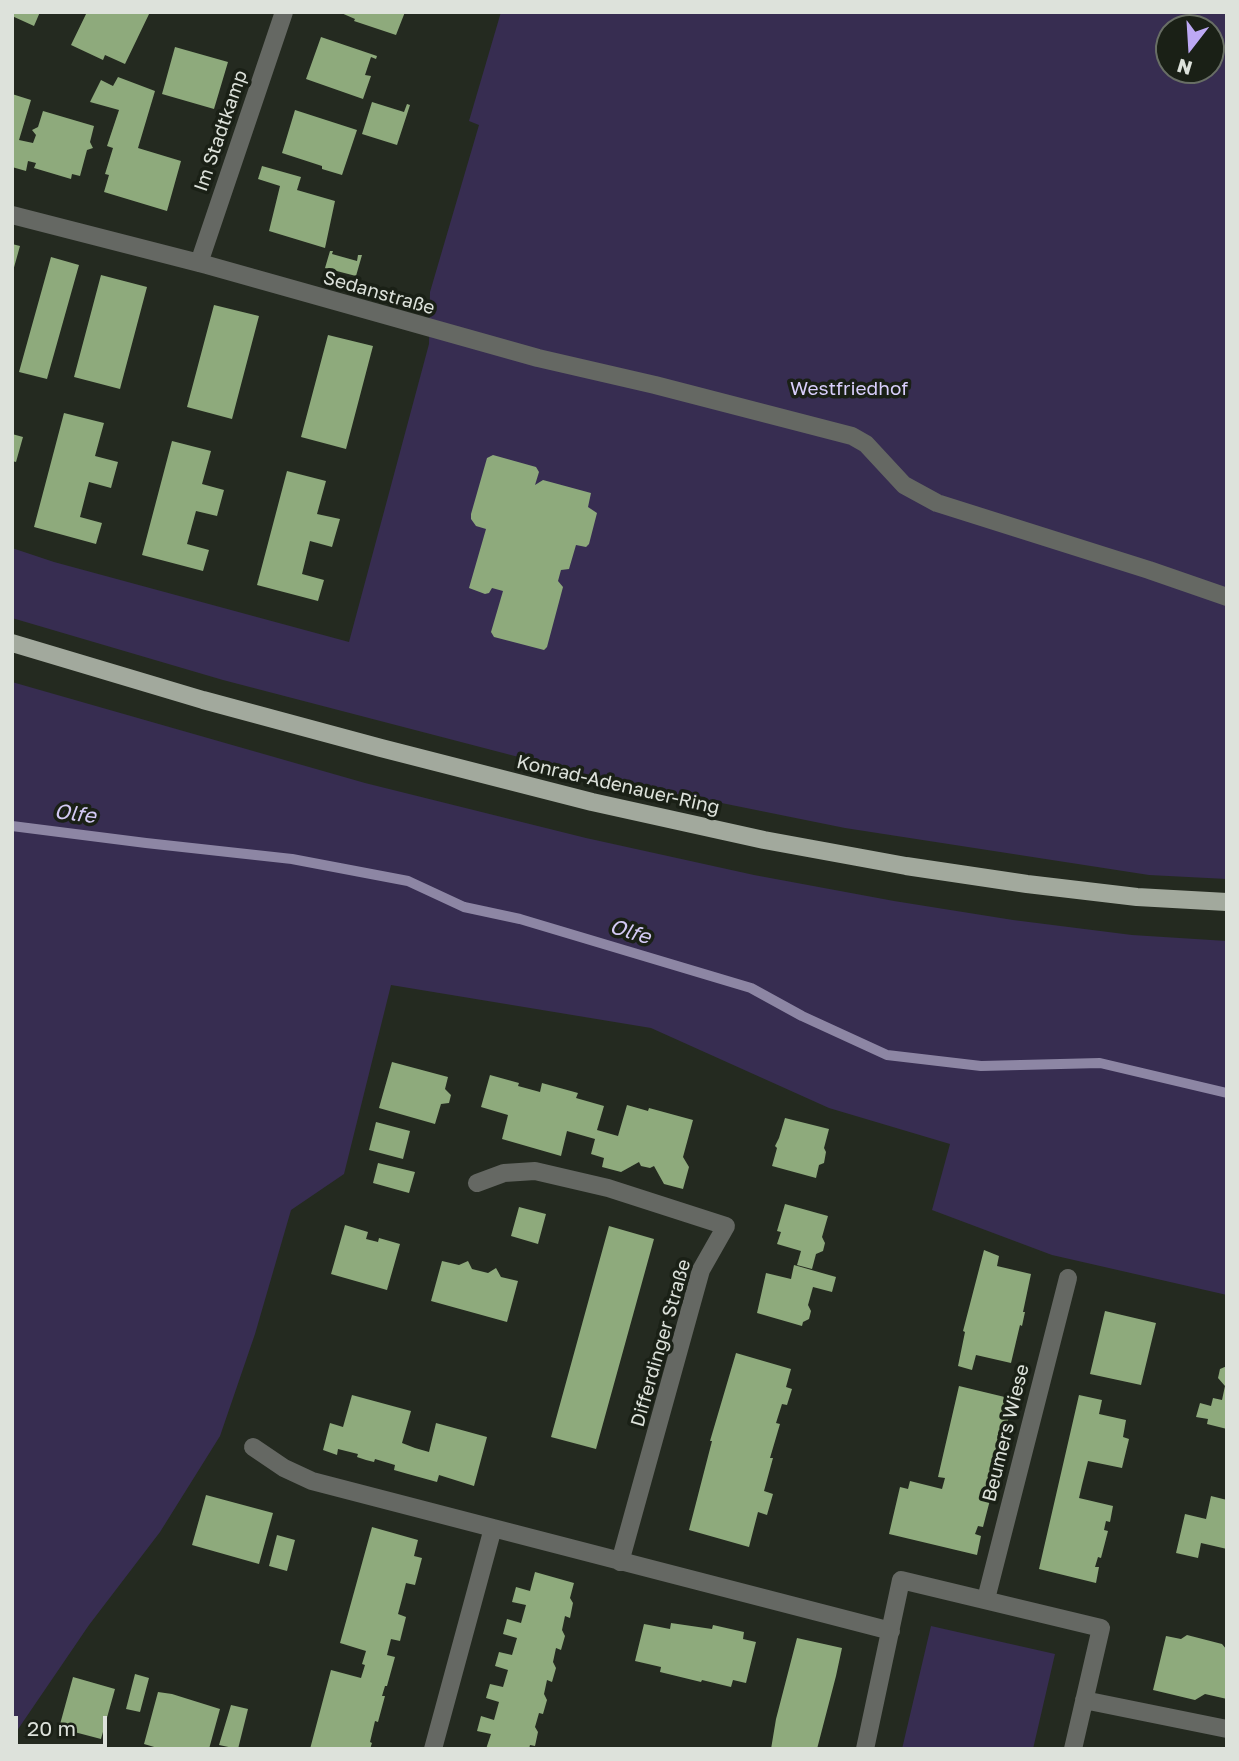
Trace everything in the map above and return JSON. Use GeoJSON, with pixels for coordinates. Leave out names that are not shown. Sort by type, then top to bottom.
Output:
{"type":"FeatureCollection","features":[{"type":"Feature","properties":{"kind":"main road","name":"Konrad-Adenauer-Ring"},"geometry":{"type":"LineString","coordinates":[[12,643],[203,700],[381,748],[592,802],[764,840],[906,866],[1027,884],[1137,897],[1227,902]]}},
{"type":"Feature","properties":{"kind":"street","name":"Im Stadtkamp"},"geometry":{"type":"LineString","coordinates":[[199,263],[284,12]]}},
{"type":"Feature","properties":{"kind":"street","name":"Sedanstraße"},"geometry":{"type":"LineString","coordinates":[[12,215],[199,263],[538,358],[852,436],[866,444],[904,485],[937,503],[1227,597]]}},
{"type":"Feature","properties":{"kind":"street","name":"Differdinger Straße"},"geometry":{"type":"LineString","coordinates":[[477,1184],[504,1173],[535,1171],[608,1188],[726,1226],[701,1270],[620,1562]]}},
{"type":"Feature","properties":{"kind":"street","name":"Beumers Wiese"},"geometry":{"type":"LineString","coordinates":[[986,1599],[1068,1278]]}},
{"type":"Feature","properties":{"kind":"street"},"geometry":{"type":"LineString","coordinates":[[253,1447],[284,1468],[312,1481],[891,1631]]}},
{"type":"Feature","properties":{"kind":"street"},"geometry":{"type":"LineString","coordinates":[[433,1749],[493,1528]]}},
{"type":"Feature","properties":{"kind":"street"},"geometry":{"type":"LineString","coordinates":[[865,1749],[901,1580],[1101,1628],[1073,1749]]}},
{"type":"Feature","properties":{"kind":"street"},"geometry":{"type":"LineString","coordinates":[[1084,1700],[1227,1729]]}},
{"type":"Feature","properties":{"kind":"green space","name":"Westfriedhof"},"geometry":{"type":"Polygon","coordinates":[[[501,12],[1227,12],[1227,879],[1149,875],[845,828],[603,779],[223,680],[12,618],[12,548],[54,562],[349,642],[429,344],[430,292],[479,125],[469,121],[501,12]]]}},
{"type":"Feature","properties":{"kind":"green space"},"geometry":{"type":"Polygon","coordinates":[[[12,682],[365,783],[586,838],[754,875],[1013,920],[1132,935],[1227,941],[1227,1295],[1052,1255],[932,1210],[950,1144],[829,1108],[651,1028],[391,985],[344,1174],[291,1210],[255,1334],[220,1436],[160,1532],[89,1625],[12,1738],[12,682]]]}},
{"type":"Feature","properties":{"kind":"green space"},"geometry":{"type":"Polygon","coordinates":[[[931,1626],[1055,1654],[1033,1749],[902,1749],[931,1626]]]}},
{"type":"Feature","properties":{"kind":"building"},"geometry":{"type":"Polygon","coordinates":[[[12,12],[40,12],[34,26],[12,16],[12,12]]]}},
{"type":"Feature","properties":{"kind":"building"},"geometry":{"type":"Polygon","coordinates":[[[87,12],[150,12],[125,64],[105,55],[103,60],[71,45],[87,12]]]}},
{"type":"Feature","properties":{"kind":"building"},"geometry":{"type":"Polygon","coordinates":[[[339,12],[405,12],[396,35],[354,21],[355,19],[339,12]]]}},
{"type":"Feature","properties":{"kind":"building"},"geometry":{"type":"Polygon","coordinates":[[[321,37],[377,56],[376,59],[371,57],[365,75],[371,76],[363,99],[306,79],[321,37]]]}},
{"type":"Feature","properties":{"kind":"building"},"geometry":{"type":"Polygon","coordinates":[[[175,47],[228,62],[214,109],[162,94],[175,47]]]}},
{"type":"Feature","properties":{"kind":"building"},"geometry":{"type":"Polygon","coordinates":[[[118,77],[155,91],[138,148],[181,161],[167,211],[104,192],[109,175],[105,174],[113,148],[107,146],[119,110],[90,102],[101,80],[113,86],[118,77]]]}},
{"type":"Feature","properties":{"kind":"building"},"geometry":{"type":"Polygon","coordinates":[[[12,94],[31,100],[19,140],[33,143],[36,135],[32,130],[38,127],[43,111],[94,126],[90,142],[93,148],[87,150],[80,176],[72,174],[71,179],[34,168],[36,163],[28,161],[26,171],[12,167],[12,94]]]}},
{"type":"Feature","properties":{"kind":"building"},"geometry":{"type":"Polygon","coordinates":[[[372,102],[404,112],[407,104],[410,105],[397,145],[362,134],[372,102]]]}},
{"type":"Feature","properties":{"kind":"building"},"geometry":{"type":"Polygon","coordinates":[[[295,110],[357,130],[342,175],[282,153],[295,110]]]}},
{"type":"Feature","properties":{"kind":"building"},"geometry":{"type":"Polygon","coordinates":[[[262,166],[301,177],[297,190],[335,201],[325,248],[269,231],[280,186],[258,179],[262,166]]]}},
{"type":"Feature","properties":{"kind":"building"},"geometry":{"type":"Polygon","coordinates":[[[12,244],[20,246],[13,271],[12,271],[12,244]]]}},
{"type":"Feature","properties":{"kind":"building"},"geometry":{"type":"Polygon","coordinates":[[[330,251],[333,251],[332,254],[357,261],[358,255],[362,255],[356,276],[325,268],[330,251]]]}},
{"type":"Feature","properties":{"kind":"building"},"geometry":{"type":"Polygon","coordinates":[[[51,257],[79,265],[47,379],[19,372],[51,257]]]}},
{"type":"Feature","properties":{"kind":"building"},"geometry":{"type":"Polygon","coordinates":[[[101,275],[147,287],[120,389],[74,377],[101,275]]]}},
{"type":"Feature","properties":{"kind":"building"},"geometry":{"type":"Polygon","coordinates":[[[214,305],[259,316],[232,419],[187,407],[214,305]]]}},
{"type":"Feature","properties":{"kind":"building"},"geometry":{"type":"Polygon","coordinates":[[[328,335],[373,346],[346,449],[301,437],[328,335]]]}},
{"type":"Feature","properties":{"kind":"building"},"geometry":{"type":"Polygon","coordinates":[[[64,413],[104,423],[95,456],[118,462],[111,488],[89,482],[80,517],[102,523],[96,544],[34,527],[64,413]]]}},
{"type":"Feature","properties":{"kind":"building"},"geometry":{"type":"Polygon","coordinates":[[[12,434],[23,437],[16,462],[12,461],[12,434]]]}},
{"type":"Feature","properties":{"kind":"building"},"geometry":{"type":"Polygon","coordinates":[[[172,441],[211,451],[202,484],[224,490],[217,516],[196,511],[187,544],[209,550],[203,571],[142,555],[172,441]]]}},
{"type":"Feature","properties":{"kind":"building"},"geometry":{"type":"Polygon","coordinates":[[[493,455],[536,467],[539,472],[535,485],[543,480],[591,493],[588,507],[597,513],[589,544],[586,547],[576,545],[569,569],[561,570],[558,581],[563,587],[544,650],[494,637],[491,632],[503,591],[492,588],[485,594],[469,588],[486,529],[476,526],[471,514],[487,458],[493,455]]]}},
{"type":"Feature","properties":{"kind":"building"},"geometry":{"type":"Polygon","coordinates":[[[287,471],[326,481],[317,514],[340,519],[332,547],[310,541],[302,574],[324,580],[318,601],[257,585],[287,471]]]}},
{"type":"Feature","properties":{"kind":"building"},"geometry":{"type":"Polygon","coordinates":[[[392,1062],[448,1077],[445,1089],[451,1095],[449,1103],[441,1104],[435,1124],[379,1108],[392,1062]]]}},
{"type":"Feature","properties":{"kind":"building"},"geometry":{"type":"Polygon","coordinates":[[[490,1075],[540,1092],[542,1083],[578,1093],[576,1098],[604,1106],[597,1130],[618,1136],[627,1105],[693,1120],[683,1157],[689,1167],[683,1189],[664,1184],[654,1166],[641,1166],[639,1162],[621,1172],[602,1167],[604,1158],[591,1154],[595,1139],[567,1131],[561,1156],[502,1139],[508,1115],[481,1107],[490,1075]]]}},
{"type":"Feature","properties":{"kind":"building"},"geometry":{"type":"Polygon","coordinates":[[[785,1118],[829,1129],[824,1148],[824,1163],[819,1165],[816,1178],[772,1166],[777,1148],[775,1146],[785,1118]]]}},
{"type":"Feature","properties":{"kind":"building"},"geometry":{"type":"Polygon","coordinates":[[[376,1122],[410,1131],[403,1159],[369,1150],[376,1122]]]}},
{"type":"Feature","properties":{"kind":"building"},"geometry":{"type":"Polygon","coordinates":[[[378,1163],[415,1172],[409,1193],[373,1183],[378,1163]]]}},
{"type":"Feature","properties":{"kind":"building"},"geometry":{"type":"Polygon","coordinates":[[[785,1204],[828,1216],[822,1237],[825,1243],[823,1251],[816,1254],[812,1269],[797,1265],[801,1251],[777,1244],[781,1232],[777,1231],[785,1204]]]}},
{"type":"Feature","properties":{"kind":"building"},"geometry":{"type":"Polygon","coordinates":[[[519,1207],[546,1214],[538,1244],[511,1236],[519,1207]]]}},
{"type":"Feature","properties":{"kind":"building"},"geometry":{"type":"Polygon","coordinates":[[[345,1225],[368,1232],[366,1239],[378,1242],[379,1238],[400,1244],[387,1290],[331,1274],[345,1225]]]}},
{"type":"Feature","properties":{"kind":"building"},"geometry":{"type":"Polygon","coordinates":[[[609,1226],[654,1239],[596,1449],[551,1437],[609,1226]]]}},
{"type":"Feature","properties":{"kind":"building"},"geometry":{"type":"Polygon","coordinates":[[[984,1250],[999,1256],[997,1266],[1031,1274],[1022,1326],[1020,1325],[1011,1363],[976,1355],[972,1370],[958,1366],[965,1332],[963,1331],[984,1250]]]}},
{"type":"Feature","properties":{"kind":"building"},"geometry":{"type":"Polygon","coordinates":[[[442,1261],[459,1265],[468,1261],[472,1269],[488,1273],[496,1268],[501,1277],[518,1281],[507,1322],[431,1301],[442,1261]]]}},
{"type":"Feature","properties":{"kind":"building"},"geometry":{"type":"Polygon","coordinates":[[[794,1265],[836,1277],[832,1292],[813,1287],[808,1305],[811,1311],[809,1319],[803,1322],[802,1326],[757,1313],[766,1273],[791,1279],[794,1265]]]}},
{"type":"Feature","properties":{"kind":"building"},"geometry":{"type":"Polygon","coordinates":[[[1105,1311],[1156,1323],[1141,1385],[1090,1374],[1105,1311]]]}},
{"type":"Feature","properties":{"kind":"building"},"geometry":{"type":"Polygon","coordinates":[[[736,1353],[791,1369],[786,1387],[792,1389],[787,1405],[782,1404],[776,1423],[780,1424],[764,1491],[773,1494],[767,1515],[758,1512],[749,1547],[689,1530],[710,1441],[736,1353]]]}},
{"type":"Feature","properties":{"kind":"building"},"geometry":{"type":"Polygon","coordinates":[[[1227,1366],[1227,1429],[1207,1424],[1208,1419],[1196,1417],[1200,1403],[1211,1406],[1213,1398],[1222,1400],[1225,1386],[1218,1378],[1220,1369],[1227,1366]]]}},
{"type":"Feature","properties":{"kind":"building"},"geometry":{"type":"Polygon","coordinates":[[[959,1386],[1013,1399],[992,1489],[985,1488],[982,1498],[990,1500],[983,1527],[978,1526],[975,1534],[981,1536],[977,1555],[889,1534],[900,1487],[908,1489],[910,1481],[942,1489],[945,1478],[938,1477],[959,1386]]]}},
{"type":"Feature","properties":{"kind":"building"},"geometry":{"type":"Polygon","coordinates":[[[352,1395],[411,1411],[402,1443],[415,1448],[429,1452],[436,1423],[487,1437],[474,1486],[439,1475],[437,1482],[394,1470],[395,1465],[357,1457],[358,1454],[338,1449],[337,1455],[323,1450],[330,1423],[343,1427],[352,1395]]]}},
{"type":"Feature","properties":{"kind":"building"},"geometry":{"type":"Polygon","coordinates":[[[1079,1395],[1102,1400],[1099,1414],[1126,1420],[1123,1437],[1129,1439],[1122,1468],[1088,1461],[1079,1498],[1113,1506],[1110,1522],[1106,1521],[1104,1530],[1108,1531],[1101,1558],[1098,1557],[1095,1567],[1099,1567],[1096,1583],[1039,1569],[1079,1395]]]}},
{"type":"Feature","properties":{"kind":"building"},"geometry":{"type":"Polygon","coordinates":[[[206,1495],[273,1513],[259,1564],[192,1545],[206,1495]]]}},
{"type":"Feature","properties":{"kind":"building"},"geometry":{"type":"Polygon","coordinates":[[[1211,1496],[1227,1500],[1227,1549],[1201,1543],[1198,1558],[1176,1553],[1185,1514],[1206,1519],[1211,1496]]]}},
{"type":"Feature","properties":{"kind":"building"},"geometry":{"type":"Polygon","coordinates":[[[372,1527],[418,1540],[414,1556],[422,1558],[415,1585],[406,1583],[398,1614],[406,1617],[400,1641],[391,1639],[387,1655],[395,1657],[382,1696],[385,1696],[378,1722],[375,1721],[370,1749],[310,1749],[331,1670],[361,1678],[365,1665],[362,1664],[366,1651],[340,1643],[372,1527]]]}},
{"type":"Feature","properties":{"kind":"building"},"geometry":{"type":"Polygon","coordinates":[[[277,1535],[295,1540],[287,1571],[269,1566],[277,1535]]]}},
{"type":"Feature","properties":{"kind":"building"},"geometry":{"type":"Polygon","coordinates":[[[535,1572],[574,1583],[570,1598],[573,1603],[570,1618],[565,1616],[562,1630],[565,1636],[561,1650],[556,1648],[553,1662],[556,1668],[552,1682],[547,1680],[544,1694],[547,1700],[535,1727],[538,1732],[535,1746],[530,1745],[529,1749],[486,1749],[491,1734],[477,1731],[481,1716],[494,1720],[499,1702],[486,1698],[490,1684],[503,1687],[508,1670],[495,1666],[499,1652],[512,1655],[517,1638],[503,1634],[507,1619],[521,1623],[526,1605],[512,1602],[516,1587],[530,1591],[535,1572]]]}},
{"type":"Feature","properties":{"kind":"building"},"geometry":{"type":"Polygon","coordinates":[[[671,1623],[712,1629],[713,1625],[744,1632],[743,1639],[756,1642],[746,1683],[733,1680],[731,1687],[702,1680],[701,1682],[660,1672],[661,1667],[635,1661],[644,1624],[670,1629],[671,1623]]]}},
{"type":"Feature","properties":{"kind":"building"},"geometry":{"type":"Polygon","coordinates":[[[1187,1635],[1222,1644],[1227,1650],[1227,1699],[1205,1694],[1195,1700],[1153,1690],[1166,1636],[1181,1639],[1187,1635]]]}},
{"type":"Feature","properties":{"kind":"building"},"geometry":{"type":"Polygon","coordinates":[[[797,1638],[842,1648],[836,1676],[817,1749],[771,1749],[776,1719],[797,1638]]]}},
{"type":"Feature","properties":{"kind":"building"},"geometry":{"type":"Polygon","coordinates":[[[135,1674],[149,1678],[140,1712],[126,1709],[135,1674]]]}},
{"type":"Feature","properties":{"kind":"building"},"geometry":{"type":"Polygon","coordinates":[[[73,1677],[115,1689],[101,1739],[59,1728],[73,1677]]]}},
{"type":"Feature","properties":{"kind":"building"},"geometry":{"type":"Polygon","coordinates":[[[158,1692],[220,1709],[209,1749],[161,1749],[144,1744],[158,1692]]]}},
{"type":"Feature","properties":{"kind":"building"},"geometry":{"type":"Polygon","coordinates":[[[231,1705],[248,1709],[238,1749],[219,1745],[231,1705]]]}},
{"type":"Feature","properties":{"kind":"waterway","name":"Olfe"},"geometry":{"type":"LineString","coordinates":[[12,826],[292,859],[408,881],[464,907],[520,919],[751,988],[802,1016],[887,1055],[981,1066],[1100,1063],[1227,1093]]}}]}
